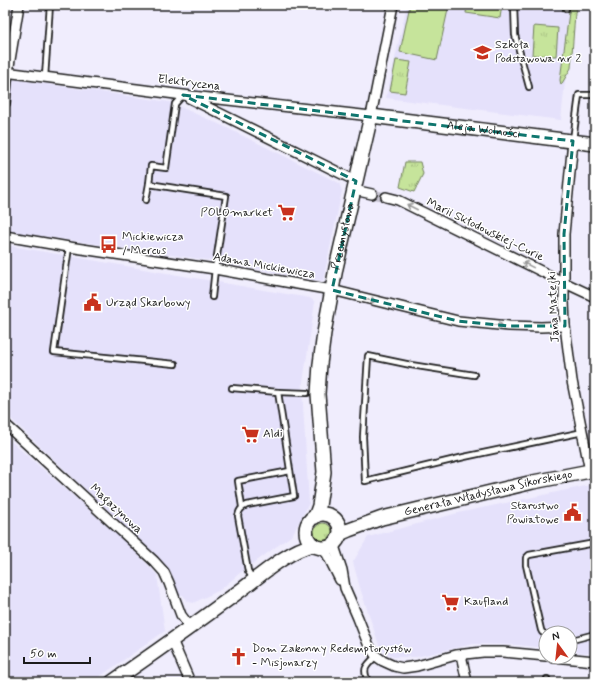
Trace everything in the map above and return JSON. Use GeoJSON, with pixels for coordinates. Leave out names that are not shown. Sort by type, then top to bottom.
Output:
{"type":"FeatureCollection","features":[{"type":"Feature","properties":{"kind":"street"},"geometry":{"type":"LineString","coordinates":[[5,103],[7,72],[19,5]]}},
{"type":"Feature","properties":{"kind":"street","name":"Przemysłowa"},"geometry":{"type":"LineString","coordinates":[[336,530],[328,510],[327,484],[324,472],[318,394],[320,364],[332,290],[371,116],[393,5]]}},
{"type":"Feature","properties":{"kind":"street","name":"Elektryczna"},"geometry":{"type":"LineString","coordinates":[[7,72],[183,95],[371,116]]}},
{"type":"Feature","properties":{"kind":"street"},"geometry":{"type":"LineString","coordinates":[[183,95],[372,194]]}},
{"type":"Feature","properties":{"kind":"street","name":"Aleja Wolności"},"geometry":{"type":"LineString","coordinates":[[371,116],[595,144]]}},
{"type":"Feature","properties":{"kind":"street","name":"Jana Matejki"},"geometry":{"type":"LineString","coordinates":[[573,141],[564,234],[563,282],[565,326],[572,381],[593,470]]}},
{"type":"Feature","properties":{"kind":"street","name":"Marii Skłodowskiej-Curie"},"geometry":{"type":"LineString","coordinates":[[386,197],[398,200],[563,282],[595,296]]}},
{"type":"Feature","properties":{"kind":"street","name":"Adama Mickiewicza"},"geometry":{"type":"LineString","coordinates":[[5,236],[215,269],[332,290],[458,321],[509,326],[565,326]]}},
{"type":"Feature","properties":{"kind":"street","name":"Magazynowa"},"geometry":{"type":"LineString","coordinates":[[5,424],[154,561],[164,572],[181,615],[190,627]]}},
{"type":"Feature","properties":{"kind":"street","name":"Generała Władysława Sikorskiego"},"geometry":{"type":"LineString","coordinates":[[336,530],[345,531],[382,518],[539,481],[593,470]]}},
{"type":"Feature","properties":{"kind":"street","name":"Przemysłowa"},"geometry":{"type":"LineString","coordinates":[[315,517],[319,506],[324,472]]}},
{"type":"Feature","properties":{"kind":"street"},"geometry":{"type":"LineString","coordinates":[[272,567],[281,556],[301,540],[309,523],[318,515],[323,515],[336,530],[335,549],[346,588],[369,646],[376,656],[382,660],[394,666],[403,668],[417,666],[461,654],[499,652],[538,655]]}},
{"type":"Feature","properties":{"kind":"street"},"geometry":{"type":"LineString","coordinates":[[112,682],[272,567],[296,552],[307,546],[329,547],[336,530]]}},
{"type":"Feature","properties":{"kind":"street"},"geometry":{"type":"LineString","coordinates":[[306,531],[308,538],[327,554],[340,581],[346,588]]}},
{"type":"Feature","properties":{"kind":"street"},"geometry":{"type":"LineString","coordinates":[[172,640],[190,682]]}},
{"type":"Feature","properties":{"kind":"street"},"geometry":{"type":"LineString","coordinates":[[461,654],[467,682]]}},
{"type":"Feature","properties":{"kind":"street"},"geometry":{"type":"LineString","coordinates":[[578,660],[595,662]]}},
{"type":"Feature","properties":{"kind":"lane"},"geometry":{"type":"LineString","coordinates":[[44,77],[50,5]]}},
{"type":"Feature","properties":{"kind":"lane"},"geometry":{"type":"LineString","coordinates":[[514,5],[515,35],[529,87]]}},
{"type":"Feature","properties":{"kind":"lane"},"geometry":{"type":"LineString","coordinates":[[573,141],[579,94],[595,95]]}},
{"type":"Feature","properties":{"kind":"lane"},"geometry":{"type":"LineString","coordinates":[[146,200],[151,166],[166,168],[175,104],[183,95]]}},
{"type":"Feature","properties":{"kind":"lane"},"geometry":{"type":"LineString","coordinates":[[148,184],[226,196],[212,297]]}},
{"type":"Feature","properties":{"kind":"lane"},"geometry":{"type":"LineString","coordinates":[[68,247],[54,352],[176,364]]}},
{"type":"Feature","properties":{"kind":"lane"},"geometry":{"type":"LineString","coordinates":[[474,375],[411,365],[368,356],[363,437],[366,481],[464,457],[583,432]]}},
{"type":"Feature","properties":{"kind":"lane"},"geometry":{"type":"LineString","coordinates":[[232,388],[307,393]]}},
{"type":"Feature","properties":{"kind":"lane"},"geometry":{"type":"LineString","coordinates":[[253,581],[248,571],[238,511],[247,505],[294,496],[278,392]]}},
{"type":"Feature","properties":{"kind":"lane"},"geometry":{"type":"LineString","coordinates":[[242,507],[238,481],[290,471]]}},
{"type":"Feature","properties":{"kind":"lane"},"geometry":{"type":"LineString","coordinates":[[540,625],[526,565],[526,558],[529,555],[595,543]]}},
{"type":"Feature","properties":{"kind":"lane"},"geometry":{"type":"LineString","coordinates":[[578,638],[595,634]]}},
{"type":"Feature","properties":{"kind":"lane"},"geometry":{"type":"LineString","coordinates":[[368,682],[364,670],[376,656]]}},
{"type":"Feature","properties":{"kind":"highlighted area"},"geometry":{"type":"Polygon","coordinates":[[[183,95],[573,141],[564,234],[565,326],[509,326],[458,321],[332,290],[356,181],[183,95]]]}},
{"type":"Feature","properties":{"kind":"shaded area","name":"Szkoła Podstawowa nr 2"},"geometry":{"type":"Polygon","coordinates":[[[407,5],[573,5],[561,120],[386,98],[407,5]]]}},
{"type":"Feature","properties":{"kind":"shaded area"},"geometry":{"type":"Polygon","coordinates":[[[12,79],[169,102],[221,125],[339,183],[342,191],[323,281],[221,262],[5,231],[5,146],[12,79]]]}},
{"type":"Feature","properties":{"kind":"shaded area"},"geometry":{"type":"Polygon","coordinates":[[[5,245],[310,298],[315,302],[302,389],[309,503],[291,536],[240,573],[220,590],[193,603],[187,601],[183,595],[178,595],[173,578],[160,560],[5,413],[5,245]]]}},
{"type":"Feature","properties":{"kind":"shaded area"},"geometry":{"type":"Polygon","coordinates":[[[5,436],[129,545],[157,575],[165,631],[92,682],[11,682],[5,675],[5,436]]]}},
{"type":"Feature","properties":{"kind":"shaded area"},"geometry":{"type":"Polygon","coordinates":[[[595,484],[595,654],[578,652],[578,625],[538,625],[538,647],[473,644],[416,657],[393,657],[381,649],[360,588],[353,562],[368,537],[458,513],[595,484]]]}},
{"type":"Feature","properties":{"kind":"green space"},"geometry":{"type":"Polygon","coordinates":[[[410,5],[449,5],[437,60],[400,52],[410,5]]]}},
{"type":"Feature","properties":{"kind":"green space"},"geometry":{"type":"Polygon","coordinates":[[[467,5],[502,5],[500,18],[466,13],[467,5]]]}},
{"type":"Feature","properties":{"kind":"green space"},"geometry":{"type":"Polygon","coordinates":[[[570,5],[577,5],[575,13],[571,68],[561,85],[560,80],[570,5]]]}},
{"type":"Feature","properties":{"kind":"green space"},"geometry":{"type":"Polygon","coordinates":[[[534,26],[558,28],[556,56],[532,55],[534,26]]]}},
{"type":"Feature","properties":{"kind":"green space"},"geometry":{"type":"Polygon","coordinates":[[[396,60],[411,62],[405,93],[390,91],[396,60]]]}},
{"type":"Feature","properties":{"kind":"green space"},"geometry":{"type":"Polygon","coordinates":[[[405,162],[420,162],[423,174],[414,192],[400,187],[405,162]]]}},
{"type":"Feature","properties":{"kind":"green space"},"geometry":{"type":"Polygon","coordinates":[[[323,523],[329,526],[332,532],[329,538],[323,541],[317,538],[314,532],[317,526],[323,523]]]}},
{"type":"Feature","properties":{"kind":"tunnel"},"geometry":{"type":"LineString","coordinates":[[372,194],[386,197]]}},
{"type":"Feature","properties":{"kind":"place","name":"Szkoła Podstawowa nr 2"},"geometry":{"type":"Point","coordinates":[482,52]}},
{"type":"Feature","properties":{"kind":"place","name":"POLOmarket"},"geometry":{"type":"Point","coordinates":[286,213]}},
{"type":"Feature","properties":{"kind":"place","name":"Mickiewicza / Mercus"},"geometry":{"type":"Point","coordinates":[109,244]}},
{"type":"Feature","properties":{"kind":"place","name":"Urząd Skarbowy"},"geometry":{"type":"Point","coordinates":[93,303]}},
{"type":"Feature","properties":{"kind":"place","name":"Aldi"},"geometry":{"type":"Point","coordinates":[250,434]}},
{"type":"Feature","properties":{"kind":"place","name":"Starostwo Powiatowe"},"geometry":{"type":"Point","coordinates":[572,513]}},
{"type":"Feature","properties":{"kind":"place","name":"Kaufland"},"geometry":{"type":"Point","coordinates":[451,602]}},
{"type":"Feature","properties":{"kind":"place","name":"Dom Zakonny Redemptorystów - Misjonarzy"},"geometry":{"type":"Point","coordinates":[239,656]}}]}
